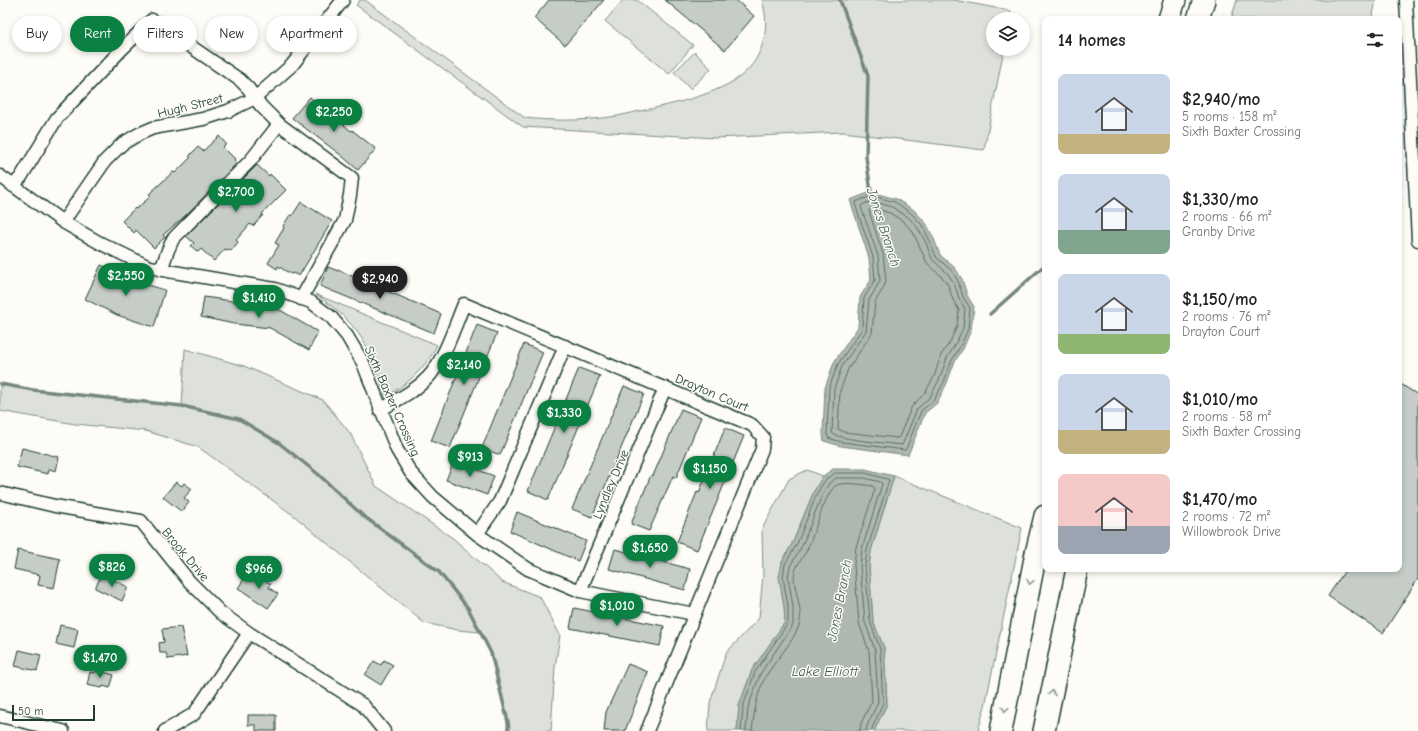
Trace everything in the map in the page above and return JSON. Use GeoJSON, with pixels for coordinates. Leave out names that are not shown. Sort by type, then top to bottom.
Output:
{"type":"FeatureCollection","features":[{"type":"Feature","properties":{"kind":"highway"},"geometry":{"type":"LineString","coordinates":[[1170,16],[1175,0]]}},
{"type":"Feature","properties":{"kind":"highway"},"geometry":{"type":"LineString","coordinates":[[1199,16],[1204,0]]}},
{"type":"Feature","properties":{"kind":"highway"},"geometry":{"type":"LineString","coordinates":[[1001,731],[1042,528]]}},
{"type":"Feature","properties":{"kind":"highway"},"geometry":{"type":"LineString","coordinates":[[1044,731],[1076,572]]}},
{"type":"Feature","properties":{"kind":"street","name":"Hugh Street"},"geometry":{"type":"LineString","coordinates":[[63,222],[105,161],[122,144],[153,128],[203,119],[228,111],[255,98],[292,65],[343,0]]}},
{"type":"Feature","properties":{"kind":"street"},"geometry":{"type":"LineString","coordinates":[[1406,0],[1418,240]]}},
{"type":"Feature","properties":{"kind":"street"},"geometry":{"type":"LineString","coordinates":[[13,186],[21,177],[58,118],[122,49],[152,20],[240,80],[261,106],[279,124],[352,178],[345,220],[301,299]]}},
{"type":"Feature","properties":{"kind":"street"},"geometry":{"type":"LineString","coordinates":[[161,270],[173,239],[251,160],[279,124]]}},
{"type":"Feature","properties":{"kind":"street","name":"Sixth Baxter Crossing"},"geometry":{"type":"LineString","coordinates":[[0,176],[63,222],[127,257],[147,266],[161,270],[275,289],[311,302],[331,317],[346,336],[363,363],[380,410],[397,450],[411,473],[433,497],[477,534],[528,569],[580,591],[694,614]]}},
{"type":"Feature","properties":{"kind":"street","name":"Drayton Court"},"geometry":{"type":"LineString","coordinates":[[380,410],[404,397],[430,376],[441,358],[464,304],[752,425],[763,437],[762,449],[646,731]]}},
{"type":"Feature","properties":{"kind":"street"},"geometry":{"type":"LineString","coordinates":[[477,534],[500,501],[565,346]]}},
{"type":"Feature","properties":{"kind":"street","name":"Lyndley Drive"},"geometry":{"type":"LineString","coordinates":[[580,591],[665,388]]}},
{"type":"Feature","properties":{"kind":"street","name":"Brook Drive"},"geometry":{"type":"LineString","coordinates":[[0,493],[55,506],[141,521],[189,581],[221,613],[249,633],[363,706],[384,731]]}},
{"type":"Feature","properties":{"kind":"street"},"geometry":{"type":"LineString","coordinates":[[164,731],[194,714],[249,633]]}},
{"type":"Feature","properties":{"kind":"street"},"geometry":{"type":"LineString","coordinates":[[0,716],[63,731]]}},
{"type":"Feature","properties":{"kind":"shaded area"},"geometry":{"type":"Polygon","coordinates":[[[360,0],[365,0],[525,118],[546,120],[578,120],[614,117],[683,101],[700,96],[730,83],[742,75],[751,66],[760,51],[766,26],[762,0],[954,0],[1011,11],[986,12],[986,56],[1003,56],[984,150],[843,132],[716,138],[523,127],[356,5],[360,0]]]}},
{"type":"Feature","properties":{"kind":"shaded area"},"geometry":{"type":"Polygon","coordinates":[[[623,0],[637,0],[693,45],[669,74],[605,21],[623,0]]]}},
{"type":"Feature","properties":{"kind":"shaded area"},"geometry":{"type":"Polygon","coordinates":[[[1237,0],[1376,0],[1373,16],[1232,16],[1237,0]]]}},
{"type":"Feature","properties":{"kind":"shaded area"},"geometry":{"type":"Polygon","coordinates":[[[695,52],[711,69],[690,89],[674,72],[695,52]]]}},
{"type":"Feature","properties":{"kind":"shaded area"},"geometry":{"type":"Polygon","coordinates":[[[315,294],[437,345],[422,368],[415,375],[401,387],[385,397],[378,373],[368,349],[358,333],[352,325],[331,305],[315,294]]]}},
{"type":"Feature","properties":{"kind":"shaded area"},"geometry":{"type":"Polygon","coordinates":[[[185,349],[244,366],[323,400],[350,433],[376,486],[454,539],[502,582],[540,597],[560,635],[555,667],[551,731],[506,731],[508,722],[491,653],[480,632],[458,630],[424,623],[293,515],[198,447],[146,431],[75,424],[0,411],[0,384],[33,390],[182,406],[185,349]]]}},
{"type":"Feature","properties":{"kind":"shaded area"},"geometry":{"type":"Polygon","coordinates":[[[807,470],[823,476],[814,491],[793,542],[782,562],[785,622],[752,670],[739,706],[737,731],[708,731],[710,703],[726,653],[759,618],[763,574],[762,529],[789,479],[807,470]]]}},
{"type":"Feature","properties":{"kind":"shaded area"},"geometry":{"type":"Polygon","coordinates":[[[894,476],[1022,528],[985,706],[978,731],[874,731],[887,704],[884,648],[873,621],[869,566],[871,551],[894,476]]]}},
{"type":"Feature","properties":{"kind":"water"},"geometry":{"type":"Polygon","coordinates":[[[871,192],[896,199],[914,210],[926,223],[940,255],[955,268],[962,279],[967,295],[974,307],[971,330],[963,349],[955,361],[947,383],[937,403],[925,413],[908,455],[841,446],[824,441],[825,388],[834,362],[858,327],[860,297],[871,280],[869,258],[850,200],[871,192]]]}},
{"type":"Feature","properties":{"kind":"water","name":"Lake Elliott"},"geometry":{"type":"Polygon","coordinates":[[[833,469],[865,469],[894,476],[871,551],[869,566],[873,621],[884,648],[887,704],[874,731],[737,731],[739,706],[752,670],[785,622],[779,577],[782,562],[793,542],[814,491],[823,476],[833,469]]]}},
{"type":"Feature","properties":{"kind":"building"},"geometry":{"type":"Polygon","coordinates":[[[549,0],[604,0],[565,45],[534,18],[549,0]]]}},
{"type":"Feature","properties":{"kind":"building"},"geometry":{"type":"Polygon","coordinates":[[[665,0],[736,0],[754,16],[725,50],[665,0]]]}},
{"type":"Feature","properties":{"kind":"building"},"geometry":{"type":"Polygon","coordinates":[[[310,97],[351,131],[352,130],[376,149],[358,170],[292,118],[310,97]]]}},
{"type":"Feature","properties":{"kind":"building"},"geometry":{"type":"Polygon","coordinates":[[[219,136],[226,144],[223,147],[237,163],[186,215],[163,235],[165,237],[154,248],[136,230],[134,233],[122,221],[135,208],[136,209],[151,196],[149,194],[173,172],[175,173],[190,158],[190,155],[198,147],[203,151],[219,136]]]}},
{"type":"Feature","properties":{"kind":"building"},"geometry":{"type":"Polygon","coordinates":[[[257,165],[269,176],[270,174],[286,190],[262,214],[263,215],[253,226],[250,224],[236,240],[238,242],[231,251],[225,249],[214,261],[201,249],[198,252],[191,246],[194,243],[186,236],[257,165]]]}},
{"type":"Feature","properties":{"kind":"building"},"geometry":{"type":"Polygon","coordinates":[[[301,202],[332,221],[299,276],[289,273],[278,266],[277,269],[268,263],[279,245],[275,243],[284,228],[283,226],[301,202]]]}},
{"type":"Feature","properties":{"kind":"building"},"geometry":{"type":"Polygon","coordinates":[[[101,265],[138,282],[165,290],[154,327],[117,315],[85,299],[101,265]]]}},
{"type":"Feature","properties":{"kind":"building"},"geometry":{"type":"Polygon","coordinates":[[[328,267],[441,314],[434,333],[320,286],[328,267]]]}},
{"type":"Feature","properties":{"kind":"building"},"geometry":{"type":"Polygon","coordinates":[[[204,297],[253,304],[280,310],[318,332],[309,350],[270,328],[234,324],[201,317],[204,297]]]}},
{"type":"Feature","properties":{"kind":"building"},"geometry":{"type":"Polygon","coordinates":[[[477,325],[497,333],[450,448],[431,441],[477,325]]]}},
{"type":"Feature","properties":{"kind":"building"},"geometry":{"type":"Polygon","coordinates":[[[524,344],[543,352],[500,455],[482,448],[524,344]]]}},
{"type":"Feature","properties":{"kind":"building"},"geometry":{"type":"Polygon","coordinates":[[[579,368],[600,376],[548,500],[528,491],[579,368]]]}},
{"type":"Feature","properties":{"kind":"building"},"geometry":{"type":"Polygon","coordinates":[[[1402,385],[1418,395],[1418,579],[1383,633],[1328,596],[1344,572],[1402,572],[1402,385]]]}},
{"type":"Feature","properties":{"kind":"building"},"geometry":{"type":"Polygon","coordinates":[[[624,386],[644,394],[592,517],[572,509],[624,386]]]}},
{"type":"Feature","properties":{"kind":"building"},"geometry":{"type":"Polygon","coordinates":[[[681,409],[701,417],[676,478],[673,476],[649,531],[631,524],[681,409]]]}},
{"type":"Feature","properties":{"kind":"building"},"geometry":{"type":"Polygon","coordinates":[[[725,428],[744,436],[697,550],[677,542],[697,492],[699,493],[725,428]]]}},
{"type":"Feature","properties":{"kind":"building"},"geometry":{"type":"Polygon","coordinates":[[[22,448],[59,457],[56,471],[49,469],[48,474],[17,467],[22,448]]]}},
{"type":"Feature","properties":{"kind":"building"},"geometry":{"type":"Polygon","coordinates":[[[454,461],[494,476],[487,495],[446,480],[454,461]]]}},
{"type":"Feature","properties":{"kind":"building"},"geometry":{"type":"Polygon","coordinates":[[[176,482],[182,486],[184,483],[192,489],[184,498],[189,502],[182,512],[163,497],[176,482]]]}},
{"type":"Feature","properties":{"kind":"building"},"geometry":{"type":"Polygon","coordinates":[[[517,512],[586,541],[578,561],[510,531],[517,512]]]}},
{"type":"Feature","properties":{"kind":"building"},"geometry":{"type":"Polygon","coordinates":[[[615,549],[690,569],[685,590],[609,569],[615,549]]]}},
{"type":"Feature","properties":{"kind":"building"},"geometry":{"type":"Polygon","coordinates":[[[18,550],[60,559],[54,588],[38,585],[40,575],[14,569],[18,550]]]}},
{"type":"Feature","properties":{"kind":"building"},"geometry":{"type":"Polygon","coordinates":[[[102,574],[128,587],[122,601],[95,588],[102,574]]]}},
{"type":"Feature","properties":{"kind":"building"},"geometry":{"type":"Polygon","coordinates":[[[257,575],[271,584],[268,587],[278,594],[268,608],[238,588],[246,576],[253,581],[257,575]]]}},
{"type":"Feature","properties":{"kind":"building"},"geometry":{"type":"Polygon","coordinates":[[[574,608],[664,626],[660,646],[570,628],[574,608]]]}},
{"type":"Feature","properties":{"kind":"building"},"geometry":{"type":"Polygon","coordinates":[[[60,625],[78,629],[74,648],[56,644],[60,625]]]}},
{"type":"Feature","properties":{"kind":"building"},"geometry":{"type":"Polygon","coordinates":[[[181,627],[187,656],[168,659],[166,653],[160,653],[159,643],[164,642],[162,629],[181,627]]]}},
{"type":"Feature","properties":{"kind":"building"},"geometry":{"type":"Polygon","coordinates":[[[19,650],[41,655],[37,671],[15,666],[19,650]]]}},
{"type":"Feature","properties":{"kind":"building"},"geometry":{"type":"Polygon","coordinates":[[[384,660],[393,665],[381,685],[365,675],[374,661],[381,665],[384,660]]]}},
{"type":"Feature","properties":{"kind":"building"},"geometry":{"type":"Polygon","coordinates":[[[628,664],[648,672],[625,731],[604,731],[606,712],[628,664]]]}},
{"type":"Feature","properties":{"kind":"building"},"geometry":{"type":"Polygon","coordinates":[[[96,670],[114,675],[110,688],[87,685],[90,672],[95,673],[96,670]]]}},
{"type":"Feature","properties":{"kind":"building"},"geometry":{"type":"Polygon","coordinates":[[[248,715],[276,715],[276,731],[256,731],[256,725],[248,725],[248,715]]]}},
{"type":"Feature","properties":{"kind":"waterway","name":"Jones Branch"},"geometry":{"type":"LineString","coordinates":[[840,0],[868,76],[866,157],[871,192]]}},
{"type":"Feature","properties":{"kind":"waterway"},"geometry":{"type":"LineString","coordinates":[[990,314],[1042,268]]}},
{"type":"Feature","properties":{"kind":"waterway"},"geometry":{"type":"LineString","coordinates":[[0,384],[33,390],[182,406],[239,419],[279,443],[318,474],[362,515],[439,572],[468,608],[491,653],[509,731]]}}]}
